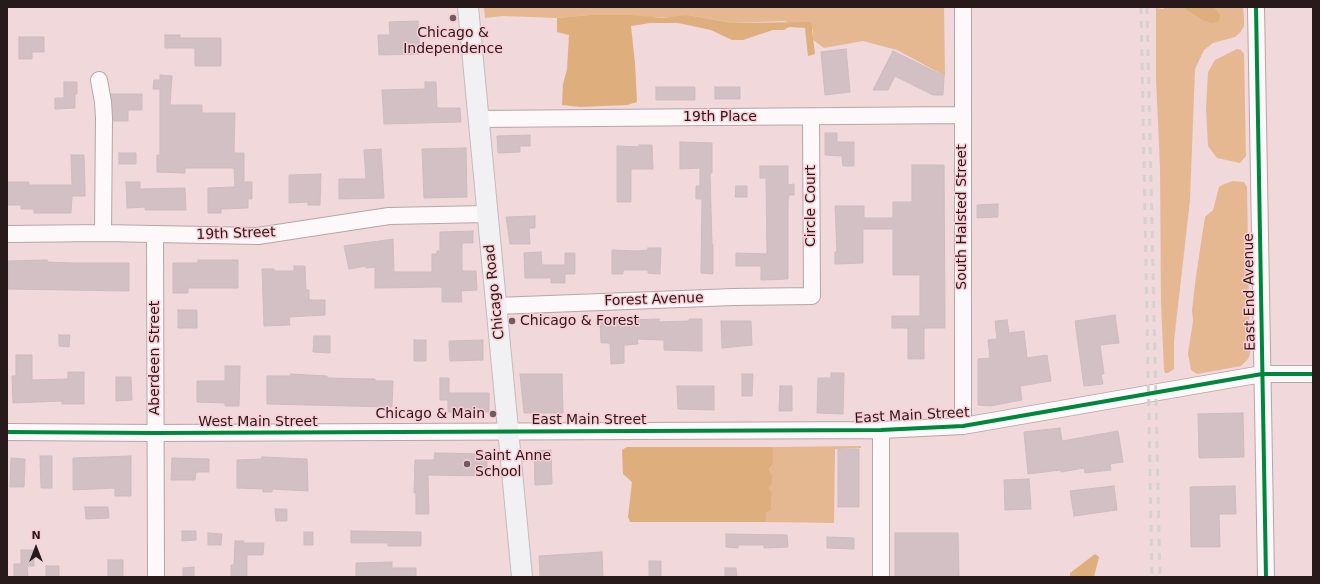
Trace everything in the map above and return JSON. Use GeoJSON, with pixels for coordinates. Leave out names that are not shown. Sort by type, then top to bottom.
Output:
{"type":"FeatureCollection","features":[{"type":"Feature","properties":{"kind":"main road","name":"Chicago Road"},"geometry":{"type":"LineString","coordinates":[[468,7],[522,577]]}},
{"type":"Feature","properties":{"kind":"street","name":"South Halsted Street"},"geometry":{"type":"LineString","coordinates":[[963,7],[963,426]]}},
{"type":"Feature","properties":{"kind":"street","name":"East End Avenue"},"geometry":{"type":"LineString","coordinates":[[1256,7],[1266,577]]}},
{"type":"Feature","properties":{"kind":"street"},"geometry":{"type":"LineString","coordinates":[[98,80],[103,102],[104,118],[103,233]]}},
{"type":"Feature","properties":{"kind":"street","name":"19th Place"},"geometry":{"type":"LineString","coordinates":[[478,119],[962,115]]}},
{"type":"Feature","properties":{"kind":"street","name":"Circle Court"},"geometry":{"type":"LineString","coordinates":[[811,117],[812,296]]}},
{"type":"Feature","properties":{"kind":"street","name":"19th Street"},"geometry":{"type":"LineString","coordinates":[[7,234],[103,233],[258,236],[389,216],[487,214]]}},
{"type":"Feature","properties":{"kind":"street","name":"Aberdeen Street"},"geometry":{"type":"LineString","coordinates":[[155,235],[156,577]]}},
{"type":"Feature","properties":{"kind":"street","name":"Forest Avenue"},"geometry":{"type":"LineString","coordinates":[[496,306],[734,297],[812,296]]}},
{"type":"Feature","properties":{"kind":"street","name":"East Main Street"},"geometry":{"type":"LineString","coordinates":[[508,431],[881,430],[963,426],[1262,374],[1313,374]]}},
{"type":"Feature","properties":{"kind":"street"},"geometry":{"type":"LineString","coordinates":[[881,430],[881,577]]}},
{"type":"Feature","properties":{"kind":"street","name":"West Main Street"},"geometry":{"type":"LineString","coordinates":[[7,432],[155,433],[508,431]]}},
{"type":"Feature","properties":{"kind":"shaded area"},"geometry":{"type":"Polygon","coordinates":[[[484,7],[944,7],[945,76],[897,50],[863,41],[824,48],[812,39],[813,30],[784,21],[732,23],[688,15],[675,18],[590,15],[557,18],[503,16],[485,18],[484,7]]]}},
{"type":"Feature","properties":{"kind":"shaded area"},"geometry":{"type":"Polygon","coordinates":[[[1166,7],[1185,7],[1186,10],[1202,20],[1220,14],[1214,7],[1243,7],[1244,17],[1244,26],[1240,33],[1235,37],[1213,43],[1204,50],[1195,69],[1190,200],[1174,341],[1174,369],[1168,373],[1165,373],[1164,370],[1161,303],[1160,167],[1156,79],[1156,8],[1163,9],[1166,7]]]}},
{"type":"Feature","properties":{"kind":"shaded area"},"geometry":{"type":"Polygon","coordinates":[[[1185,7],[1214,7],[1220,14],[1219,21],[1212,23],[1202,20],[1186,10],[1185,7]]]}},
{"type":"Feature","properties":{"kind":"shaded area"},"geometry":{"type":"Polygon","coordinates":[[[590,15],[629,15],[663,18],[688,15],[732,23],[811,22],[815,54],[808,56],[805,28],[789,27],[784,30],[773,30],[743,40],[732,40],[711,30],[678,23],[650,23],[631,26],[637,102],[627,105],[580,107],[562,105],[563,84],[567,69],[569,35],[557,32],[557,18],[590,15]]]}},
{"type":"Feature","properties":{"kind":"shaded area"},"geometry":{"type":"Polygon","coordinates":[[[1237,49],[1241,50],[1244,54],[1246,156],[1240,163],[1217,158],[1208,146],[1206,109],[1208,72],[1215,60],[1237,49]]]}},
{"type":"Feature","properties":{"kind":"shaded area"},"geometry":{"type":"Polygon","coordinates":[[[1233,181],[1244,182],[1247,187],[1250,354],[1248,359],[1241,366],[1197,374],[1191,370],[1188,354],[1193,321],[1192,310],[1196,276],[1205,217],[1213,210],[1219,187],[1233,181]]]}},
{"type":"Feature","properties":{"kind":"shaded area"},"geometry":{"type":"Polygon","coordinates":[[[861,446],[861,448],[835,449],[834,523],[766,522],[766,513],[771,509],[772,492],[769,488],[772,475],[769,469],[773,464],[773,447],[861,446]]]}},
{"type":"Feature","properties":{"kind":"shaded area"},"geometry":{"type":"Polygon","coordinates":[[[627,447],[773,447],[773,464],[769,469],[772,475],[772,483],[769,488],[772,492],[771,510],[766,513],[766,522],[630,522],[628,517],[632,482],[623,474],[622,450],[627,447]]]}},
{"type":"Feature","properties":{"kind":"shaded area"},"geometry":{"type":"Polygon","coordinates":[[[1095,554],[1099,557],[1094,577],[1070,577],[1070,573],[1095,554]]]}},
{"type":"Feature","properties":{"kind":"building"},"geometry":{"type":"Polygon","coordinates":[[[418,21],[420,54],[379,55],[378,35],[390,35],[389,22],[418,21]]]}},
{"type":"Feature","properties":{"kind":"building"},"geometry":{"type":"Polygon","coordinates":[[[165,35],[180,35],[180,38],[221,38],[221,66],[195,66],[195,48],[165,48],[165,35]]]}},
{"type":"Feature","properties":{"kind":"building"},"geometry":{"type":"Polygon","coordinates":[[[19,37],[44,37],[44,52],[32,52],[32,59],[19,59],[19,37]]]}},
{"type":"Feature","properties":{"kind":"building"},"geometry":{"type":"Polygon","coordinates":[[[846,49],[850,92],[825,95],[821,52],[846,49]]]}},
{"type":"Feature","properties":{"kind":"building"},"geometry":{"type":"Polygon","coordinates":[[[893,51],[944,76],[943,95],[933,95],[895,76],[888,90],[873,90],[893,51]]]}},
{"type":"Feature","properties":{"kind":"building"},"geometry":{"type":"Polygon","coordinates":[[[160,75],[172,76],[170,105],[202,105],[202,113],[235,113],[234,153],[244,153],[244,182],[252,182],[252,199],[248,199],[248,208],[221,209],[221,213],[208,213],[208,188],[235,187],[234,168],[185,168],[185,173],[157,172],[157,155],[160,155],[160,89],[153,89],[154,80],[160,80],[160,75]]]}},
{"type":"Feature","properties":{"kind":"building"},"geometry":{"type":"Polygon","coordinates":[[[64,82],[77,82],[75,108],[55,109],[55,98],[64,98],[64,82]]]}},
{"type":"Feature","properties":{"kind":"building"},"geometry":{"type":"Polygon","coordinates":[[[425,82],[436,82],[437,108],[460,108],[461,122],[384,124],[382,90],[425,89],[425,82]]]}},
{"type":"Feature","properties":{"kind":"building"},"geometry":{"type":"Polygon","coordinates":[[[656,87],[695,87],[695,100],[656,100],[656,87]]]}},
{"type":"Feature","properties":{"kind":"building"},"geometry":{"type":"Polygon","coordinates":[[[715,87],[740,87],[740,99],[715,99],[715,87]]]}},
{"type":"Feature","properties":{"kind":"building"},"geometry":{"type":"Polygon","coordinates":[[[111,94],[142,94],[142,110],[128,110],[128,121],[113,121],[111,94]]]}},
{"type":"Feature","properties":{"kind":"building"},"geometry":{"type":"Polygon","coordinates":[[[825,133],[837,133],[837,142],[854,142],[854,166],[843,166],[842,156],[825,155],[825,133]]]}},
{"type":"Feature","properties":{"kind":"building"},"geometry":{"type":"Polygon","coordinates":[[[530,135],[530,146],[520,146],[520,152],[498,153],[497,136],[530,135]]]}},
{"type":"Feature","properties":{"kind":"building"},"geometry":{"type":"Polygon","coordinates":[[[680,142],[712,143],[712,173],[710,173],[713,274],[701,273],[702,199],[696,199],[696,186],[700,186],[700,168],[680,169],[680,142]]]}},
{"type":"Feature","properties":{"kind":"building"},"geometry":{"type":"Polygon","coordinates":[[[639,145],[652,145],[653,169],[631,169],[631,202],[617,202],[617,146],[639,147],[639,145]]]}},
{"type":"Feature","properties":{"kind":"building"},"geometry":{"type":"Polygon","coordinates":[[[466,148],[467,197],[424,198],[422,149],[466,148]]]}},
{"type":"Feature","properties":{"kind":"building"},"geometry":{"type":"Polygon","coordinates":[[[381,149],[384,198],[339,199],[339,179],[366,179],[364,150],[381,149]]]}},
{"type":"Feature","properties":{"kind":"building"},"geometry":{"type":"Polygon","coordinates":[[[119,153],[136,153],[136,164],[119,164],[119,153]]]}},
{"type":"Feature","properties":{"kind":"building"},"geometry":{"type":"Polygon","coordinates":[[[71,155],[84,155],[85,196],[72,196],[71,213],[34,213],[34,209],[21,209],[21,205],[7,205],[7,182],[29,182],[29,185],[72,185],[71,155]]]}},
{"type":"Feature","properties":{"kind":"building"},"geometry":{"type":"Polygon","coordinates":[[[912,165],[944,165],[945,328],[924,328],[924,359],[908,359],[908,328],[892,328],[892,316],[920,316],[920,275],[893,275],[893,229],[863,229],[863,263],[835,264],[835,252],[837,252],[835,206],[864,206],[864,218],[893,218],[893,202],[912,202],[912,165]]]}},
{"type":"Feature","properties":{"kind":"building"},"geometry":{"type":"Polygon","coordinates":[[[760,166],[788,166],[788,185],[794,184],[794,195],[789,195],[788,202],[788,279],[761,280],[761,266],[736,266],[736,253],[767,254],[766,178],[760,178],[760,166]]]}},
{"type":"Feature","properties":{"kind":"building"},"geometry":{"type":"Polygon","coordinates":[[[321,174],[320,205],[308,205],[308,202],[289,203],[289,175],[321,174]]]}},
{"type":"Feature","properties":{"kind":"building"},"geometry":{"type":"Polygon","coordinates":[[[126,182],[140,182],[140,189],[185,188],[186,210],[145,210],[145,207],[127,208],[126,182]]]}},
{"type":"Feature","properties":{"kind":"building"},"geometry":{"type":"Polygon","coordinates":[[[736,186],[747,186],[747,197],[735,197],[736,186]]]}},
{"type":"Feature","properties":{"kind":"building"},"geometry":{"type":"Polygon","coordinates":[[[998,204],[998,217],[977,218],[977,205],[998,204]]]}},
{"type":"Feature","properties":{"kind":"building"},"geometry":{"type":"Polygon","coordinates":[[[535,216],[535,228],[529,228],[530,244],[510,244],[506,217],[535,216]]]}},
{"type":"Feature","properties":{"kind":"building"},"geometry":{"type":"Polygon","coordinates":[[[473,231],[473,243],[462,243],[462,271],[476,271],[477,290],[461,291],[462,302],[442,302],[442,287],[375,288],[375,267],[366,268],[365,266],[349,269],[344,246],[393,239],[394,272],[432,272],[432,254],[437,254],[437,251],[440,251],[440,232],[473,231]]]}},
{"type":"Feature","properties":{"kind":"building"},"geometry":{"type":"Polygon","coordinates":[[[648,248],[661,248],[660,274],[648,273],[648,270],[623,270],[623,274],[612,274],[612,250],[637,251],[648,250],[648,248]]]}},
{"type":"Feature","properties":{"kind":"building"},"geometry":{"type":"Polygon","coordinates":[[[541,252],[542,265],[565,265],[565,253],[575,253],[575,274],[565,274],[565,283],[551,283],[551,278],[525,278],[524,253],[541,252]]]}},
{"type":"Feature","properties":{"kind":"building"},"geometry":{"type":"Polygon","coordinates":[[[47,260],[47,262],[71,263],[129,263],[129,291],[8,289],[8,261],[47,260]]]}},
{"type":"Feature","properties":{"kind":"building"},"geometry":{"type":"Polygon","coordinates":[[[198,260],[238,260],[238,288],[188,288],[188,293],[173,293],[173,263],[198,263],[198,260]]]}},
{"type":"Feature","properties":{"kind":"building"},"geometry":{"type":"Polygon","coordinates":[[[294,266],[305,266],[306,290],[309,290],[309,300],[325,300],[325,315],[289,317],[290,325],[264,326],[262,269],[274,269],[274,271],[294,271],[294,266]]]}},
{"type":"Feature","properties":{"kind":"building"},"geometry":{"type":"Polygon","coordinates":[[[178,310],[197,310],[197,328],[178,328],[178,310]]]}},
{"type":"Feature","properties":{"kind":"building"},"geometry":{"type":"Polygon","coordinates":[[[1115,315],[1119,343],[1100,345],[1104,374],[1101,374],[1103,384],[1084,386],[1075,321],[1115,315]]]}},
{"type":"Feature","properties":{"kind":"building"},"geometry":{"type":"Polygon","coordinates":[[[659,319],[659,322],[702,319],[702,351],[664,350],[664,340],[637,339],[638,344],[624,345],[624,363],[611,364],[610,343],[601,343],[600,321],[659,319]]]}},
{"type":"Feature","properties":{"kind":"building"},"geometry":{"type":"Polygon","coordinates":[[[1007,320],[1009,333],[1024,331],[1027,358],[1047,355],[1051,381],[1020,386],[1022,400],[990,406],[978,405],[978,359],[990,358],[988,340],[997,339],[995,321],[1007,320]]]}},
{"type":"Feature","properties":{"kind":"building"},"geometry":{"type":"Polygon","coordinates":[[[721,321],[751,321],[752,345],[722,348],[721,321]]]}},
{"type":"Feature","properties":{"kind":"building"},"geometry":{"type":"Polygon","coordinates":[[[59,335],[70,335],[69,347],[59,346],[59,335]]]}},
{"type":"Feature","properties":{"kind":"building"},"geometry":{"type":"Polygon","coordinates":[[[314,336],[330,336],[330,353],[313,352],[314,336]]]}},
{"type":"Feature","properties":{"kind":"building"},"geometry":{"type":"Polygon","coordinates":[[[414,340],[426,340],[426,361],[414,361],[414,340]]]}},
{"type":"Feature","properties":{"kind":"building"},"geometry":{"type":"Polygon","coordinates":[[[483,340],[483,360],[450,361],[449,341],[483,340]]]}},
{"type":"Feature","properties":{"kind":"building"},"geometry":{"type":"Polygon","coordinates":[[[16,355],[32,355],[32,380],[68,379],[68,372],[84,372],[84,404],[62,404],[62,401],[13,403],[12,376],[16,376],[16,355]]]}},
{"type":"Feature","properties":{"kind":"building"},"geometry":{"type":"Polygon","coordinates":[[[225,366],[240,366],[239,406],[225,406],[225,403],[197,402],[197,381],[225,381],[225,366]]]}},
{"type":"Feature","properties":{"kind":"building"},"geometry":{"type":"Polygon","coordinates":[[[831,373],[844,373],[843,414],[817,413],[818,378],[831,378],[831,373]]]}},
{"type":"Feature","properties":{"kind":"building"},"geometry":{"type":"Polygon","coordinates":[[[291,374],[327,376],[327,378],[393,381],[392,407],[267,404],[267,376],[291,376],[291,374]]]}},
{"type":"Feature","properties":{"kind":"building"},"geometry":{"type":"Polygon","coordinates":[[[520,374],[562,374],[563,413],[524,413],[520,374]]]}},
{"type":"Feature","properties":{"kind":"building"},"geometry":{"type":"Polygon","coordinates":[[[742,374],[753,374],[752,396],[742,396],[742,374]]]}},
{"type":"Feature","properties":{"kind":"building"},"geometry":{"type":"Polygon","coordinates":[[[116,377],[131,377],[132,400],[116,401],[116,377]]]}},
{"type":"Feature","properties":{"kind":"building"},"geometry":{"type":"Polygon","coordinates":[[[440,378],[449,378],[449,393],[489,393],[489,412],[448,412],[448,400],[440,400],[440,378]]]}},
{"type":"Feature","properties":{"kind":"building"},"geometry":{"type":"Polygon","coordinates":[[[677,386],[714,386],[714,410],[678,409],[677,386]]]}},
{"type":"Feature","properties":{"kind":"building"},"geometry":{"type":"Polygon","coordinates":[[[780,386],[792,386],[792,411],[779,411],[780,386]]]}},
{"type":"Feature","properties":{"kind":"building"},"geometry":{"type":"Polygon","coordinates":[[[1243,413],[1244,457],[1199,458],[1198,414],[1243,413]]]}},
{"type":"Feature","properties":{"kind":"building"},"geometry":{"type":"Polygon","coordinates":[[[1060,428],[1062,441],[1118,431],[1123,462],[1110,464],[1111,470],[1085,473],[1084,468],[1061,472],[1061,470],[1028,474],[1024,432],[1060,428]]]}},
{"type":"Feature","properties":{"kind":"building"},"geometry":{"type":"Polygon","coordinates":[[[838,449],[859,449],[859,507],[838,507],[838,449]]]}},
{"type":"Feature","properties":{"kind":"building"},"geometry":{"type":"Polygon","coordinates":[[[551,450],[552,484],[535,485],[534,451],[551,450]]]}},
{"type":"Feature","properties":{"kind":"building"},"geometry":{"type":"Polygon","coordinates":[[[435,453],[487,454],[487,476],[428,475],[429,514],[416,514],[416,493],[414,493],[415,460],[434,460],[435,453]]]}},
{"type":"Feature","properties":{"kind":"building"},"geometry":{"type":"Polygon","coordinates":[[[40,456],[52,456],[52,488],[41,488],[40,456]]]}},
{"type":"Feature","properties":{"kind":"building"},"geometry":{"type":"Polygon","coordinates":[[[131,456],[131,496],[115,496],[115,488],[73,490],[73,458],[131,456]]]}},
{"type":"Feature","properties":{"kind":"building"},"geometry":{"type":"Polygon","coordinates":[[[262,457],[307,459],[308,491],[272,489],[272,492],[263,492],[263,489],[237,488],[237,460],[262,459],[262,457]]]}},
{"type":"Feature","properties":{"kind":"building"},"geometry":{"type":"Polygon","coordinates":[[[11,458],[25,459],[24,487],[10,487],[11,458]]]}},
{"type":"Feature","properties":{"kind":"building"},"geometry":{"type":"Polygon","coordinates":[[[172,458],[209,459],[209,472],[196,472],[195,480],[171,480],[172,458]]]}},
{"type":"Feature","properties":{"kind":"building"},"geometry":{"type":"Polygon","coordinates":[[[1029,479],[1031,509],[1005,510],[1004,480],[1029,479]]]}},
{"type":"Feature","properties":{"kind":"building"},"geometry":{"type":"Polygon","coordinates":[[[1114,486],[1117,510],[1074,516],[1070,491],[1114,486]]]}},
{"type":"Feature","properties":{"kind":"building"},"geometry":{"type":"Polygon","coordinates":[[[1235,486],[1236,514],[1219,514],[1220,547],[1191,547],[1190,487],[1235,486]]]}},
{"type":"Feature","properties":{"kind":"building"},"geometry":{"type":"Polygon","coordinates":[[[85,507],[108,507],[109,518],[86,519],[85,507]]]}},
{"type":"Feature","properties":{"kind":"building"},"geometry":{"type":"Polygon","coordinates":[[[275,509],[287,509],[287,521],[276,521],[275,509]]]}},
{"type":"Feature","properties":{"kind":"building"},"geometry":{"type":"Polygon","coordinates":[[[182,531],[196,531],[196,540],[182,541],[182,531]]]}},
{"type":"Feature","properties":{"kind":"building"},"geometry":{"type":"Polygon","coordinates":[[[351,531],[421,532],[421,546],[388,546],[388,543],[351,543],[351,531]]]}},
{"type":"Feature","properties":{"kind":"building"},"geometry":{"type":"Polygon","coordinates":[[[304,532],[313,532],[313,545],[304,545],[304,532]]]}},
{"type":"Feature","properties":{"kind":"building"},"geometry":{"type":"Polygon","coordinates":[[[208,533],[222,534],[221,545],[208,545],[208,533]]]}},
{"type":"Feature","properties":{"kind":"building"},"geometry":{"type":"Polygon","coordinates":[[[895,533],[958,533],[959,577],[895,577],[895,533]]]}},
{"type":"Feature","properties":{"kind":"building"},"geometry":{"type":"Polygon","coordinates":[[[726,534],[787,535],[788,547],[764,548],[764,545],[738,545],[738,548],[726,547],[726,534]]]}},
{"type":"Feature","properties":{"kind":"building"},"geometry":{"type":"Polygon","coordinates":[[[827,537],[854,538],[854,549],[827,548],[827,537]]]}},
{"type":"Feature","properties":{"kind":"building"},"geometry":{"type":"Polygon","coordinates":[[[235,541],[244,541],[243,543],[264,543],[263,555],[247,555],[247,577],[231,577],[231,565],[234,565],[235,541]]]}},
{"type":"Feature","properties":{"kind":"building"},"geometry":{"type":"Polygon","coordinates":[[[21,550],[34,550],[34,566],[27,566],[28,577],[14,577],[14,564],[21,564],[21,550]]]}},
{"type":"Feature","properties":{"kind":"building"},"geometry":{"type":"Polygon","coordinates":[[[602,552],[603,577],[540,577],[539,556],[602,552]]]}},
{"type":"Feature","properties":{"kind":"building"},"geometry":{"type":"Polygon","coordinates":[[[108,560],[123,560],[123,577],[108,577],[108,560]]]}},
{"type":"Feature","properties":{"kind":"building"},"geometry":{"type":"Polygon","coordinates":[[[649,561],[661,561],[661,577],[649,577],[649,561]]]}},
{"type":"Feature","properties":{"kind":"building"},"geometry":{"type":"Polygon","coordinates":[[[392,562],[392,568],[416,568],[416,577],[356,577],[356,563],[392,562]]]}},
{"type":"Feature","properties":{"kind":"building"},"geometry":{"type":"Polygon","coordinates":[[[46,566],[59,566],[59,577],[46,577],[46,566]]]}},
{"type":"Feature","properties":{"kind":"building"},"geometry":{"type":"Polygon","coordinates":[[[194,567],[194,577],[183,577],[183,568],[194,567]]]}},
{"type":"Feature","properties":{"kind":"building"},"geometry":{"type":"Polygon","coordinates":[[[725,568],[736,568],[737,577],[725,577],[725,568]]]}},
{"type":"Feature","properties":{"kind":"railway"},"geometry":{"type":"LineString","coordinates":[[1141,7],[1152,577]]}},
{"type":"Feature","properties":{"kind":"railway"},"geometry":{"type":"LineString","coordinates":[[1147,7],[1160,577]]}},
{"type":"Feature","properties":{"kind":"cycle path"},"geometry":{"type":"LineString","coordinates":[[1256,7],[1266,577]]}},
{"type":"Feature","properties":{"kind":"cycle path"},"geometry":{"type":"LineString","coordinates":[[7,432],[155,433],[881,430],[963,426],[1262,374],[1313,374]]}},
{"type":"Feature","properties":{"kind":"place","name":"Chicago & Independence"},"geometry":{"type":"Point","coordinates":[453,18]}},
{"type":"Feature","properties":{"kind":"place","name":"Chicago & Forest"},"geometry":{"type":"Point","coordinates":[512,321]}},
{"type":"Feature","properties":{"kind":"place","name":"Chicago & Main"},"geometry":{"type":"Point","coordinates":[493,414]}},
{"type":"Feature","properties":{"kind":"place","name":"Saint Anne School"},"geometry":{"type":"Point","coordinates":[467,464]}}]}
